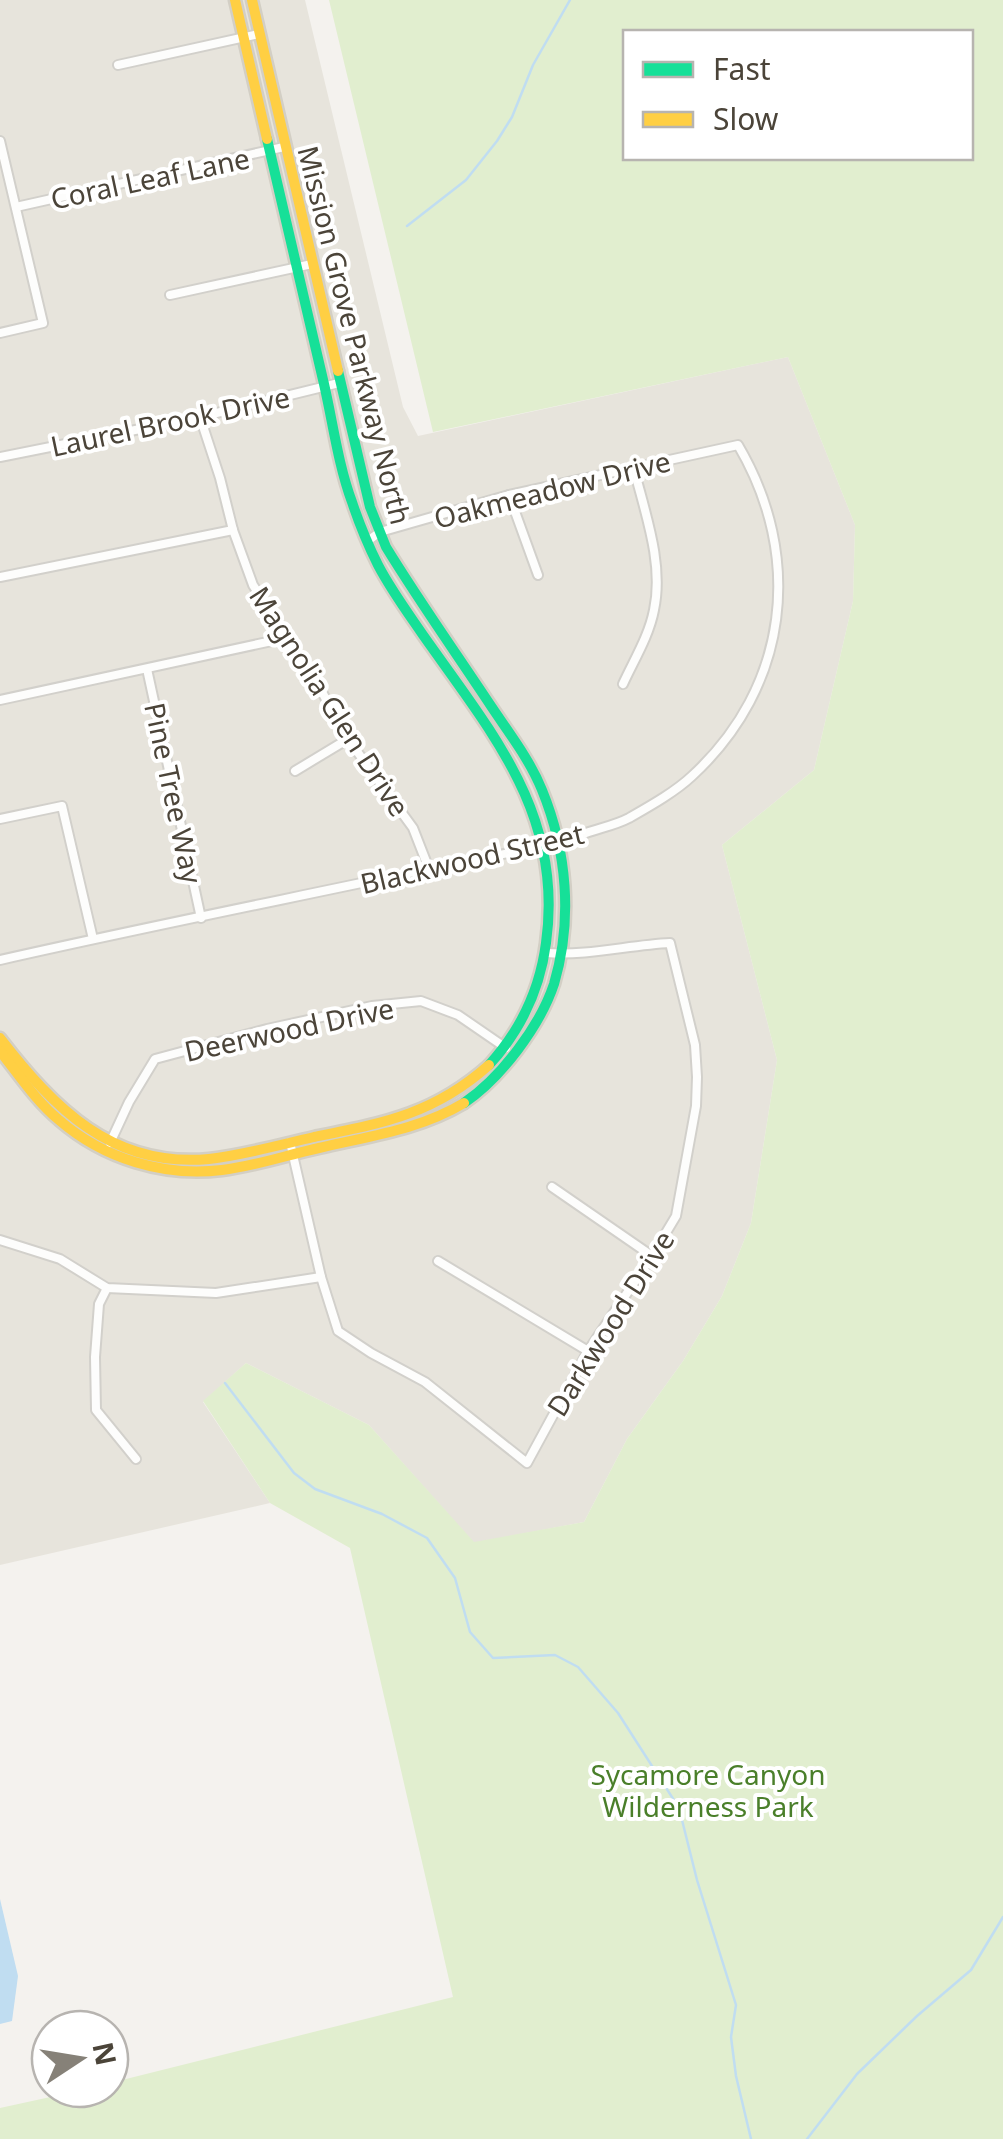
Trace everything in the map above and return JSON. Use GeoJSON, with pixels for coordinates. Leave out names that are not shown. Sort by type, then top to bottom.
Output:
{"type":"FeatureCollection","features":[{"type":"Feature","properties":{"kind":"street","name":"Mission Grove Parkway North"},"geometry":{"type":"LineString","coordinates":[[0,1038],[50,1100],[108,1146],[140,1164],[193,1172],[222,1171],[291,1148],[404,1130],[464,1103],[494,1079],[539,982],[547,952],[550,887],[530,803],[519,778],[380,568],[350,497],[235,0]]}},
{"type":"Feature","properties":{"kind":"street","name":"Mission Grove Parkway North"},"geometry":{"type":"LineString","coordinates":[[252,0],[364,488],[398,567],[521,749],[542,790],[558,842],[566,916],[557,974],[534,1028],[508,1050]]}},
{"type":"Feature","properties":{"kind":"street"},"geometry":{"type":"LineString","coordinates":[[118,64],[259,34]]}},
{"type":"Feature","properties":{"kind":"street"},"geometry":{"type":"LineString","coordinates":[[0,141],[42,323],[0,333]]}},
{"type":"Feature","properties":{"kind":"street","name":"Coral Leaf Lane"},"geometry":{"type":"LineString","coordinates":[[16,207],[284,148]]}},
{"type":"Feature","properties":{"kind":"street"},"geometry":{"type":"LineString","coordinates":[[170,295],[312,264]]}},
{"type":"Feature","properties":{"kind":"street","name":"Laurel Brook Drive"},"geometry":{"type":"LineString","coordinates":[[0,457],[200,417],[340,383]]}},
{"type":"Feature","properties":{"kind":"street","name":"Magnolia Glen Drive"},"geometry":{"type":"LineString","coordinates":[[200,417],[253,585],[348,739],[414,828],[429,869]]}},
{"type":"Feature","properties":{"kind":"street","name":"Oakmeadow Drive"},"geometry":{"type":"LineString","coordinates":[[369,540],[380,532],[509,495],[738,445]]}},
{"type":"Feature","properties":{"kind":"street","name":"Blackwood Street"},"geometry":{"type":"LineString","coordinates":[[0,960],[543,847],[626,820],[689,780],[740,721],[762,678],[776,628],[780,575],[770,518],[758,480],[738,445]]}},
{"type":"Feature","properties":{"kind":"street"},"geometry":{"type":"LineString","coordinates":[[623,684],[648,632],[657,582],[634,468]]}},
{"type":"Feature","properties":{"kind":"street"},"geometry":{"type":"LineString","coordinates":[[509,495],[538,575]]}},
{"type":"Feature","properties":{"kind":"street"},"geometry":{"type":"LineString","coordinates":[[0,578],[233,530]]}},
{"type":"Feature","properties":{"kind":"street"},"geometry":{"type":"LineString","coordinates":[[0,700],[286,638]]}},
{"type":"Feature","properties":{"kind":"street","name":"Pine Tree Way"},"geometry":{"type":"LineString","coordinates":[[147,669],[201,918]]}},
{"type":"Feature","properties":{"kind":"street"},"geometry":{"type":"LineString","coordinates":[[295,771],[348,739]]}},
{"type":"Feature","properties":{"kind":"street"},"geometry":{"type":"LineString","coordinates":[[0,820],[62,806],[93,939]]}},
{"type":"Feature","properties":{"kind":"street","name":"Darkwood Drive"},"geometry":{"type":"LineString","coordinates":[[321,1277],[338,1331],[426,1382],[527,1463],[588,1350],[676,1216],[696,1106],[695,1045],[670,943],[560,954]]}},
{"type":"Feature","properties":{"kind":"street"},"geometry":{"type":"LineString","coordinates":[[547,952],[560,954]]}},
{"type":"Feature","properties":{"kind":"street","name":"Deerwood Drive"},"geometry":{"type":"LineString","coordinates":[[108,1146],[155,1059],[268,1029],[372,1006],[421,1001],[458,1015],[508,1050]]}},
{"type":"Feature","properties":{"kind":"street","name":"Mission Grove Parkway North"},"geometry":{"type":"LineString","coordinates":[[0,1051],[48,1110],[81,1137],[108,1146]]}},
{"type":"Feature","properties":{"kind":"street"},"geometry":{"type":"LineString","coordinates":[[0,1240],[60,1259],[107,1288],[216,1293],[321,1277],[291,1148]]}},
{"type":"Feature","properties":{"kind":"street"},"geometry":{"type":"LineString","coordinates":[[552,1186],[652,1256]]}},
{"type":"Feature","properties":{"kind":"street"},"geometry":{"type":"LineString","coordinates":[[438,1260],[588,1350]]}},
{"type":"Feature","properties":{"kind":"street"},"geometry":{"type":"LineString","coordinates":[[107,1288],[99,1304],[96,1410],[136,1459]]}},
{"type":"Feature","properties":{"kind":"shaded area"},"geometry":{"type":"Polygon","coordinates":[[[0,0],[305,0],[403,407],[418,436],[788,357],[855,525],[853,601],[814,770],[722,845],[777,1060],[751,1223],[722,1296],[683,1361],[627,1439],[584,1522],[474,1543],[369,1425],[246,1363],[203,1402],[270,1503],[0,1565],[0,0]]]}},
{"type":"Feature","properties":{"kind":"green space","name":"Sycamore Canyon Wilderness Park"},"geometry":{"type":"Polygon","coordinates":[[[329,0],[1003,0],[1003,2139],[0,2139],[0,2108],[30,2101],[30,2109],[130,2109],[130,2078],[453,1997],[350,1548],[270,1503],[203,1401],[246,1363],[369,1425],[474,1542],[584,1522],[627,1439],[683,1361],[722,1296],[751,1223],[777,1060],[722,845],[814,770],[853,601],[855,525],[788,357],[433,432],[329,0]]]}},
{"type":"Feature","properties":{"kind":"water"},"geometry":{"type":"Polygon","coordinates":[[[0,1899],[18,1976],[12,2021],[0,2024],[0,1899]]]}},
{"type":"Feature","properties":{"kind":"waterway"},"geometry":{"type":"LineString","coordinates":[[407,226],[466,180],[497,141],[570,0]]}},
{"type":"Feature","properties":{"kind":"waterway"},"geometry":{"type":"LineString","coordinates":[[225,1383],[294,1473],[315,1489],[382,1514],[427,1538],[455,1578],[470,1632],[493,1658],[555,1655],[578,1667],[618,1713],[679,1808],[736,2005],[731,2037],[751,2139]]}},
{"type":"Feature","properties":{"kind":"waterway"},"geometry":{"type":"LineString","coordinates":[[807,2139],[857,2074],[971,1970],[1003,1917]]}},
{"type":"Feature","properties":{"kind":"traffic: fast"},"geometry":{"type":"LineString","coordinates":[[267,139],[339,458],[361,526],[388,583],[497,742],[533,815],[544,855],[549,897],[539,977],[519,1024],[489,1065]]}},
{"type":"Feature","properties":{"kind":"traffic: fast"},"geometry":{"type":"LineString","coordinates":[[338,371],[370,507],[386,547],[532,768],[550,813],[562,861],[564,935],[548,1000],[505,1065],[464,1103]]}},
{"type":"Feature","properties":{"kind":"traffic: slow"},"geometry":{"type":"LineString","coordinates":[[235,0],[267,139]]}},
{"type":"Feature","properties":{"kind":"traffic: slow"},"geometry":{"type":"LineString","coordinates":[[252,0],[338,371]]}},
{"type":"Feature","properties":{"kind":"traffic: slow"},"geometry":{"type":"LineString","coordinates":[[0,1038],[42,1088],[88,1128],[143,1154],[174,1159],[235,1155],[386,1121],[428,1106],[489,1065]]}},
{"type":"Feature","properties":{"kind":"traffic: slow"},"geometry":{"type":"LineString","coordinates":[[0,1051],[43,1105],[77,1134],[115,1155],[178,1171],[234,1168],[375,1136],[429,1120],[464,1103]]}}]}
